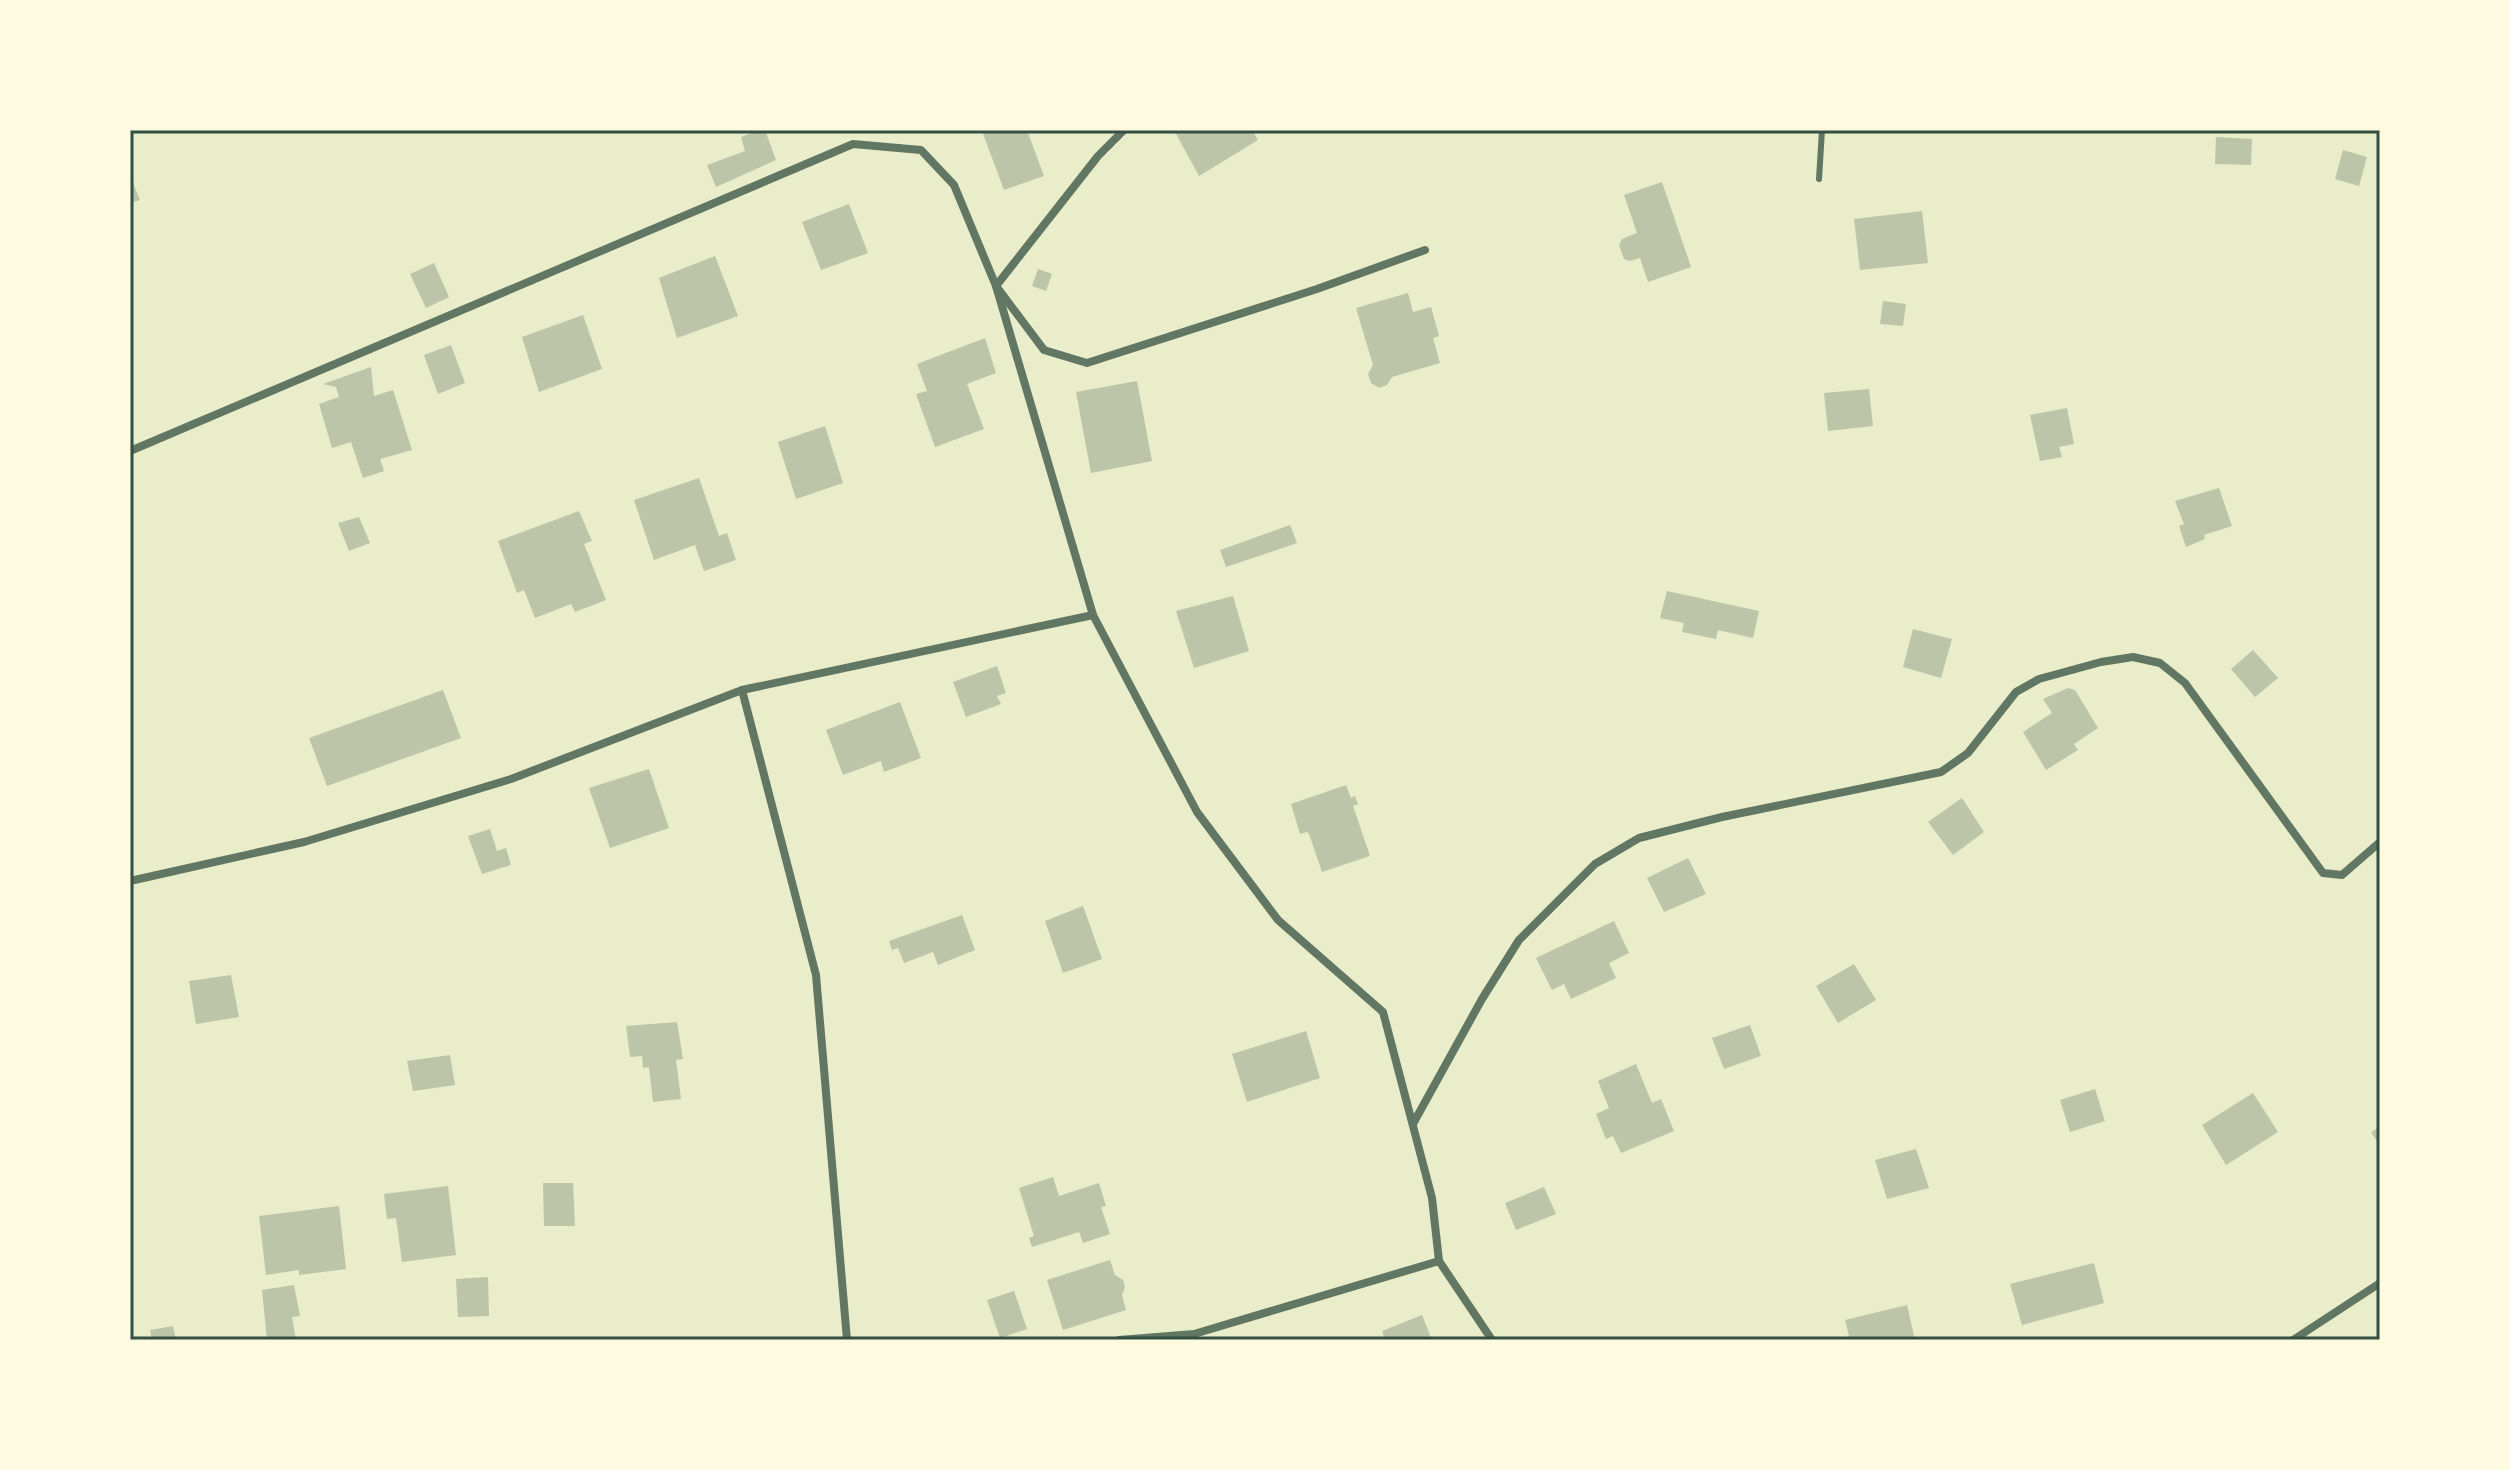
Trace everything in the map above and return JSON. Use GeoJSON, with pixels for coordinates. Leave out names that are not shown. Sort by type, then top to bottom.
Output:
{"type":"FeatureCollection","features":[{"type":"Feature","properties":{"kind":"street"},"geometry":{"type":"LineString","coordinates":[[996,286],[1098,156],[1124,130]]}},
{"type":"Feature","properties":{"kind":"street"},"geometry":{"type":"LineString","coordinates":[[130,451],[853,144],[921,150],[954,185],[996,286],[1093,615],[1197,812],[1278,920],[1383,1012],[1432,1198],[1439,1261],[1492,1340]]}},
{"type":"Feature","properties":{"kind":"street"},"geometry":{"type":"LineString","coordinates":[[996,286],[1044,350],[1087,363],[1317,289],[1425,250]]}},
{"type":"Feature","properties":{"kind":"street"},"geometry":{"type":"LineString","coordinates":[[130,881],[304,842],[511,779],[742,690],[1093,615]]}},
{"type":"Feature","properties":{"kind":"street"},"geometry":{"type":"LineString","coordinates":[[1414,1122],[1482,999],[1519,940],[1595,864],[1639,838],[1722,817],[1941,772],[1968,753],[2016,692],[2039,679],[2101,662],[2133,657],[2160,663],[2185,683],[2323,873],[2342,875],[2380,842]]}},
{"type":"Feature","properties":{"kind":"street"},"geometry":{"type":"LineString","coordinates":[[742,690],[816,975],[847,1340]]}},
{"type":"Feature","properties":{"kind":"street"},"geometry":{"type":"LineString","coordinates":[[1119,1340],[1194,1334],[1439,1261]]}},
{"type":"Feature","properties":{"kind":"street"},"geometry":{"type":"LineString","coordinates":[[2293,1340],[2380,1283]]}},
{"type":"Feature","properties":{"kind":"lane"},"geometry":{"type":"LineString","coordinates":[[1819,179],[1822,130]]}},
{"type":"Feature","properties":{"kind":"building"},"geometry":{"type":"Polygon","coordinates":[[[765,130],[776,160],[716,187],[707,165],[745,151],[741,137],[765,130]]]}},
{"type":"Feature","properties":{"kind":"building"},"geometry":{"type":"Polygon","coordinates":[[[1027,130],[1044,176],[1004,190],[982,131],[1027,130]]]}},
{"type":"Feature","properties":{"kind":"building"},"geometry":{"type":"Polygon","coordinates":[[[1174,130],[1252,130],[1258,140],[1199,176],[1174,130]]]}},
{"type":"Feature","properties":{"kind":"building"},"geometry":{"type":"Polygon","coordinates":[[[2216,137],[2252,139],[2251,165],[2215,164],[2216,137]]]}},
{"type":"Feature","properties":{"kind":"building"},"geometry":{"type":"Polygon","coordinates":[[[2343,150],[2367,157],[2359,186],[2335,179],[2343,150]]]}},
{"type":"Feature","properties":{"kind":"building"},"geometry":{"type":"Polygon","coordinates":[[[130,175],[140,200],[130,203],[130,175]]]}},
{"type":"Feature","properties":{"kind":"building"},"geometry":{"type":"Polygon","coordinates":[[[1662,182],[1691,267],[1648,282],[1640,258],[1624,259],[1619,245],[1622,239],[1637,233],[1624,195],[1662,182]]]}},
{"type":"Feature","properties":{"kind":"building"},"geometry":{"type":"Polygon","coordinates":[[[849,204],[868,253],[821,270],[802,222],[849,204]]]}},
{"type":"Feature","properties":{"kind":"building"},"geometry":{"type":"Polygon","coordinates":[[[1922,211],[1928,263],[1860,270],[1854,219],[1922,211]]]}},
{"type":"Feature","properties":{"kind":"building"},"geometry":{"type":"Polygon","coordinates":[[[715,256],[738,316],[677,338],[659,278],[715,256]]]}},
{"type":"Feature","properties":{"kind":"building"},"geometry":{"type":"Polygon","coordinates":[[[434,263],[449,297],[426,308],[410,274],[434,263]]]}},
{"type":"Feature","properties":{"kind":"building"},"geometry":{"type":"Polygon","coordinates":[[[1038,269],[1052,274],[1046,291],[1032,286],[1038,269]]]}},
{"type":"Feature","properties":{"kind":"building"},"geometry":{"type":"Polygon","coordinates":[[[1408,293],[1413,312],[1431,307],[1439,336],[1433,338],[1440,363],[1392,377],[1387,385],[1379,388],[1371,383],[1368,374],[1373,365],[1356,308],[1408,293]]]}},
{"type":"Feature","properties":{"kind":"building"},"geometry":{"type":"Polygon","coordinates":[[[1883,301],[1906,304],[1903,326],[1880,324],[1883,301]]]}},
{"type":"Feature","properties":{"kind":"building"},"geometry":{"type":"Polygon","coordinates":[[[583,315],[602,369],[539,392],[522,337],[583,315]]]}},
{"type":"Feature","properties":{"kind":"building"},"geometry":{"type":"Polygon","coordinates":[[[985,338],[996,373],[967,384],[984,429],[935,447],[916,394],[927,391],[917,364],[985,338]]]}},
{"type":"Feature","properties":{"kind":"building"},"geometry":{"type":"Polygon","coordinates":[[[451,345],[465,383],[438,394],[424,355],[451,345]]]}},
{"type":"Feature","properties":{"kind":"building"},"geometry":{"type":"Polygon","coordinates":[[[371,367],[374,396],[393,390],[412,450],[380,459],[384,471],[363,478],[351,442],[332,448],[319,404],[339,397],[336,387],[323,384],[371,367]]]}},
{"type":"Feature","properties":{"kind":"building"},"geometry":{"type":"Polygon","coordinates":[[[1137,381],[1152,461],[1091,473],[1076,392],[1137,381]]]}},
{"type":"Feature","properties":{"kind":"building"},"geometry":{"type":"Polygon","coordinates":[[[1869,389],[1873,426],[1828,431],[1824,393],[1869,389]]]}},
{"type":"Feature","properties":{"kind":"building"},"geometry":{"type":"Polygon","coordinates":[[[2067,408],[2074,444],[2059,447],[2062,457],[2040,461],[2030,415],[2067,408]]]}},
{"type":"Feature","properties":{"kind":"building"},"geometry":{"type":"Polygon","coordinates":[[[825,426],[843,483],[796,499],[778,442],[825,426]]]}},
{"type":"Feature","properties":{"kind":"building"},"geometry":{"type":"Polygon","coordinates":[[[699,478],[719,536],[727,533],[736,560],[704,571],[695,545],[654,560],[634,500],[699,478]]]}},
{"type":"Feature","properties":{"kind":"building"},"geometry":{"type":"Polygon","coordinates":[[[2219,488],[2232,526],[2204,535],[2205,539],[2186,547],[2179,526],[2184,524],[2175,501],[2219,488]]]}},
{"type":"Feature","properties":{"kind":"building"},"geometry":{"type":"Polygon","coordinates":[[[579,511],[592,541],[584,544],[606,600],[575,612],[571,604],[535,618],[524,590],[517,593],[498,541],[579,511]]]}},
{"type":"Feature","properties":{"kind":"building"},"geometry":{"type":"Polygon","coordinates":[[[359,517],[370,543],[349,551],[338,523],[359,517]]]}},
{"type":"Feature","properties":{"kind":"building"},"geometry":{"type":"Polygon","coordinates":[[[1290,525],[1297,543],[1226,567],[1220,550],[1290,525]]]}},
{"type":"Feature","properties":{"kind":"building"},"geometry":{"type":"Polygon","coordinates":[[[1667,591],[1759,611],[1753,638],[1718,630],[1716,639],[1682,632],[1684,623],[1660,618],[1667,591]]]}},
{"type":"Feature","properties":{"kind":"building"},"geometry":{"type":"Polygon","coordinates":[[[1233,596],[1249,651],[1194,668],[1176,611],[1233,596]]]}},
{"type":"Feature","properties":{"kind":"building"},"geometry":{"type":"Polygon","coordinates":[[[1913,629],[1952,639],[1941,678],[1903,667],[1913,629]]]}},
{"type":"Feature","properties":{"kind":"building"},"geometry":{"type":"Polygon","coordinates":[[[2253,650],[2278,678],[2255,697],[2231,669],[2253,650]]]}},
{"type":"Feature","properties":{"kind":"building"},"geometry":{"type":"Polygon","coordinates":[[[997,666],[1006,693],[997,696],[1001,704],[966,717],[953,682],[997,666]]]}},
{"type":"Feature","properties":{"kind":"building"},"geometry":{"type":"Polygon","coordinates":[[[2068,688],[2075,690],[2098,728],[2074,744],[2078,750],[2046,770],[2023,732],[2052,713],[2043,699],[2068,688]]]}},
{"type":"Feature","properties":{"kind":"building"},"geometry":{"type":"Polygon","coordinates":[[[443,690],[461,738],[327,786],[309,738],[443,690]]]}},
{"type":"Feature","properties":{"kind":"building"},"geometry":{"type":"Polygon","coordinates":[[[900,702],[921,758],[884,772],[881,761],[843,775],[826,730],[900,702]]]}},
{"type":"Feature","properties":{"kind":"building"},"geometry":{"type":"Polygon","coordinates":[[[649,769],[669,828],[610,848],[589,788],[649,769]]]}},
{"type":"Feature","properties":{"kind":"building"},"geometry":{"type":"Polygon","coordinates":[[[1346,785],[1351,798],[1355,796],[1358,804],[1353,806],[1370,856],[1322,872],[1309,834],[1300,834],[1291,804],[1346,785]]]}},
{"type":"Feature","properties":{"kind":"building"},"geometry":{"type":"Polygon","coordinates":[[[1962,798],[1984,832],[1953,855],[1928,822],[1962,798]]]}},
{"type":"Feature","properties":{"kind":"building"},"geometry":{"type":"Polygon","coordinates":[[[490,829],[497,851],[506,848],[511,865],[482,874],[468,836],[490,829]]]}},
{"type":"Feature","properties":{"kind":"building"},"geometry":{"type":"Polygon","coordinates":[[[1688,858],[1706,894],[1664,912],[1647,878],[1688,858]]]}},
{"type":"Feature","properties":{"kind":"building"},"geometry":{"type":"Polygon","coordinates":[[[1083,906],[1102,959],[1063,973],[1045,921],[1083,906]]]}},
{"type":"Feature","properties":{"kind":"building"},"geometry":{"type":"Polygon","coordinates":[[[962,915],[975,950],[938,965],[933,952],[904,963],[898,948],[892,950],[889,941],[962,915]]]}},
{"type":"Feature","properties":{"kind":"building"},"geometry":{"type":"Polygon","coordinates":[[[1614,921],[1629,953],[1609,963],[1616,978],[1571,999],[1564,984],[1552,990],[1536,958],[1614,921]]]}},
{"type":"Feature","properties":{"kind":"building"},"geometry":{"type":"Polygon","coordinates":[[[1854,964],[1876,1000],[1838,1023],[1816,986],[1854,964]]]}},
{"type":"Feature","properties":{"kind":"building"},"geometry":{"type":"Polygon","coordinates":[[[231,975],[239,1017],[196,1024],[189,981],[231,975]]]}},
{"type":"Feature","properties":{"kind":"building"},"geometry":{"type":"Polygon","coordinates":[[[677,1022],[683,1059],[676,1060],[681,1099],[653,1102],[649,1067],[643,1068],[642,1056],[630,1057],[626,1026],[677,1022]]]}},
{"type":"Feature","properties":{"kind":"building"},"geometry":{"type":"Polygon","coordinates":[[[1750,1025],[1761,1056],[1724,1069],[1712,1038],[1750,1025]]]}},
{"type":"Feature","properties":{"kind":"building"},"geometry":{"type":"Polygon","coordinates":[[[1306,1031],[1320,1078],[1247,1102],[1232,1054],[1306,1031]]]}},
{"type":"Feature","properties":{"kind":"building"},"geometry":{"type":"Polygon","coordinates":[[[450,1055],[455,1085],[413,1091],[407,1061],[450,1055]]]}},
{"type":"Feature","properties":{"kind":"building"},"geometry":{"type":"Polygon","coordinates":[[[1636,1064],[1652,1103],[1661,1099],[1674,1131],[1621,1153],[1613,1136],[1606,1139],[1596,1114],[1609,1108],[1598,1081],[1636,1064]]]}},
{"type":"Feature","properties":{"kind":"building"},"geometry":{"type":"Polygon","coordinates":[[[2095,1089],[2105,1121],[2070,1132],[2060,1100],[2095,1089]]]}},
{"type":"Feature","properties":{"kind":"building"},"geometry":{"type":"Polygon","coordinates":[[[2253,1093],[2278,1132],[2226,1165],[2202,1125],[2253,1093]]]}},
{"type":"Feature","properties":{"kind":"building"},"geometry":{"type":"Polygon","coordinates":[[[2380,1127],[2380,1146],[2371,1132],[2380,1127]]]}},
{"type":"Feature","properties":{"kind":"building"},"geometry":{"type":"Polygon","coordinates":[[[1916,1149],[1929,1188],[1887,1199],[1875,1160],[1916,1149]]]}},
{"type":"Feature","properties":{"kind":"building"},"geometry":{"type":"Polygon","coordinates":[[[1053,1177],[1059,1196],[1099,1183],[1106,1206],[1101,1207],[1110,1234],[1083,1243],[1079,1232],[1032,1247],[1029,1238],[1034,1236],[1019,1188],[1053,1177]]]}},
{"type":"Feature","properties":{"kind":"building"},"geometry":{"type":"Polygon","coordinates":[[[543,1183],[573,1183],[575,1226],[544,1226],[543,1183]]]}},
{"type":"Feature","properties":{"kind":"building"},"geometry":{"type":"Polygon","coordinates":[[[448,1186],[456,1255],[402,1262],[396,1218],[387,1219],[384,1194],[448,1186]]]}},
{"type":"Feature","properties":{"kind":"building"},"geometry":{"type":"Polygon","coordinates":[[[1544,1187],[1556,1214],[1516,1230],[1505,1203],[1544,1187]]]}},
{"type":"Feature","properties":{"kind":"building"},"geometry":{"type":"Polygon","coordinates":[[[339,1206],[346,1269],[299,1275],[299,1270],[266,1275],[259,1216],[339,1206]]]}},
{"type":"Feature","properties":{"kind":"building"},"geometry":{"type":"Polygon","coordinates":[[[1110,1260],[1115,1275],[1123,1280],[1125,1287],[1122,1295],[1126,1310],[1063,1330],[1047,1280],[1110,1260]]]}},
{"type":"Feature","properties":{"kind":"building"},"geometry":{"type":"Polygon","coordinates":[[[2094,1263],[2104,1303],[2022,1325],[2010,1284],[2094,1263]]]}},
{"type":"Feature","properties":{"kind":"building"},"geometry":{"type":"Polygon","coordinates":[[[488,1277],[489,1316],[458,1317],[456,1279],[488,1277]]]}},
{"type":"Feature","properties":{"kind":"building"},"geometry":{"type":"Polygon","coordinates":[[[294,1285],[300,1316],[292,1317],[296,1340],[267,1340],[262,1290],[294,1285]]]}},
{"type":"Feature","properties":{"kind":"building"},"geometry":{"type":"Polygon","coordinates":[[[1014,1291],[1027,1329],[1000,1338],[987,1300],[1014,1291]]]}},
{"type":"Feature","properties":{"kind":"building"},"geometry":{"type":"Polygon","coordinates":[[[1907,1305],[1915,1340],[1837,1340],[1849,1336],[1845,1320],[1907,1305]]]}},
{"type":"Feature","properties":{"kind":"building"},"geometry":{"type":"Polygon","coordinates":[[[1422,1315],[1432,1340],[1385,1340],[1382,1331],[1422,1315]]]}},
{"type":"Feature","properties":{"kind":"building"},"geometry":{"type":"Polygon","coordinates":[[[173,1326],[176,1340],[152,1340],[150,1330],[173,1326]]]}}]}
